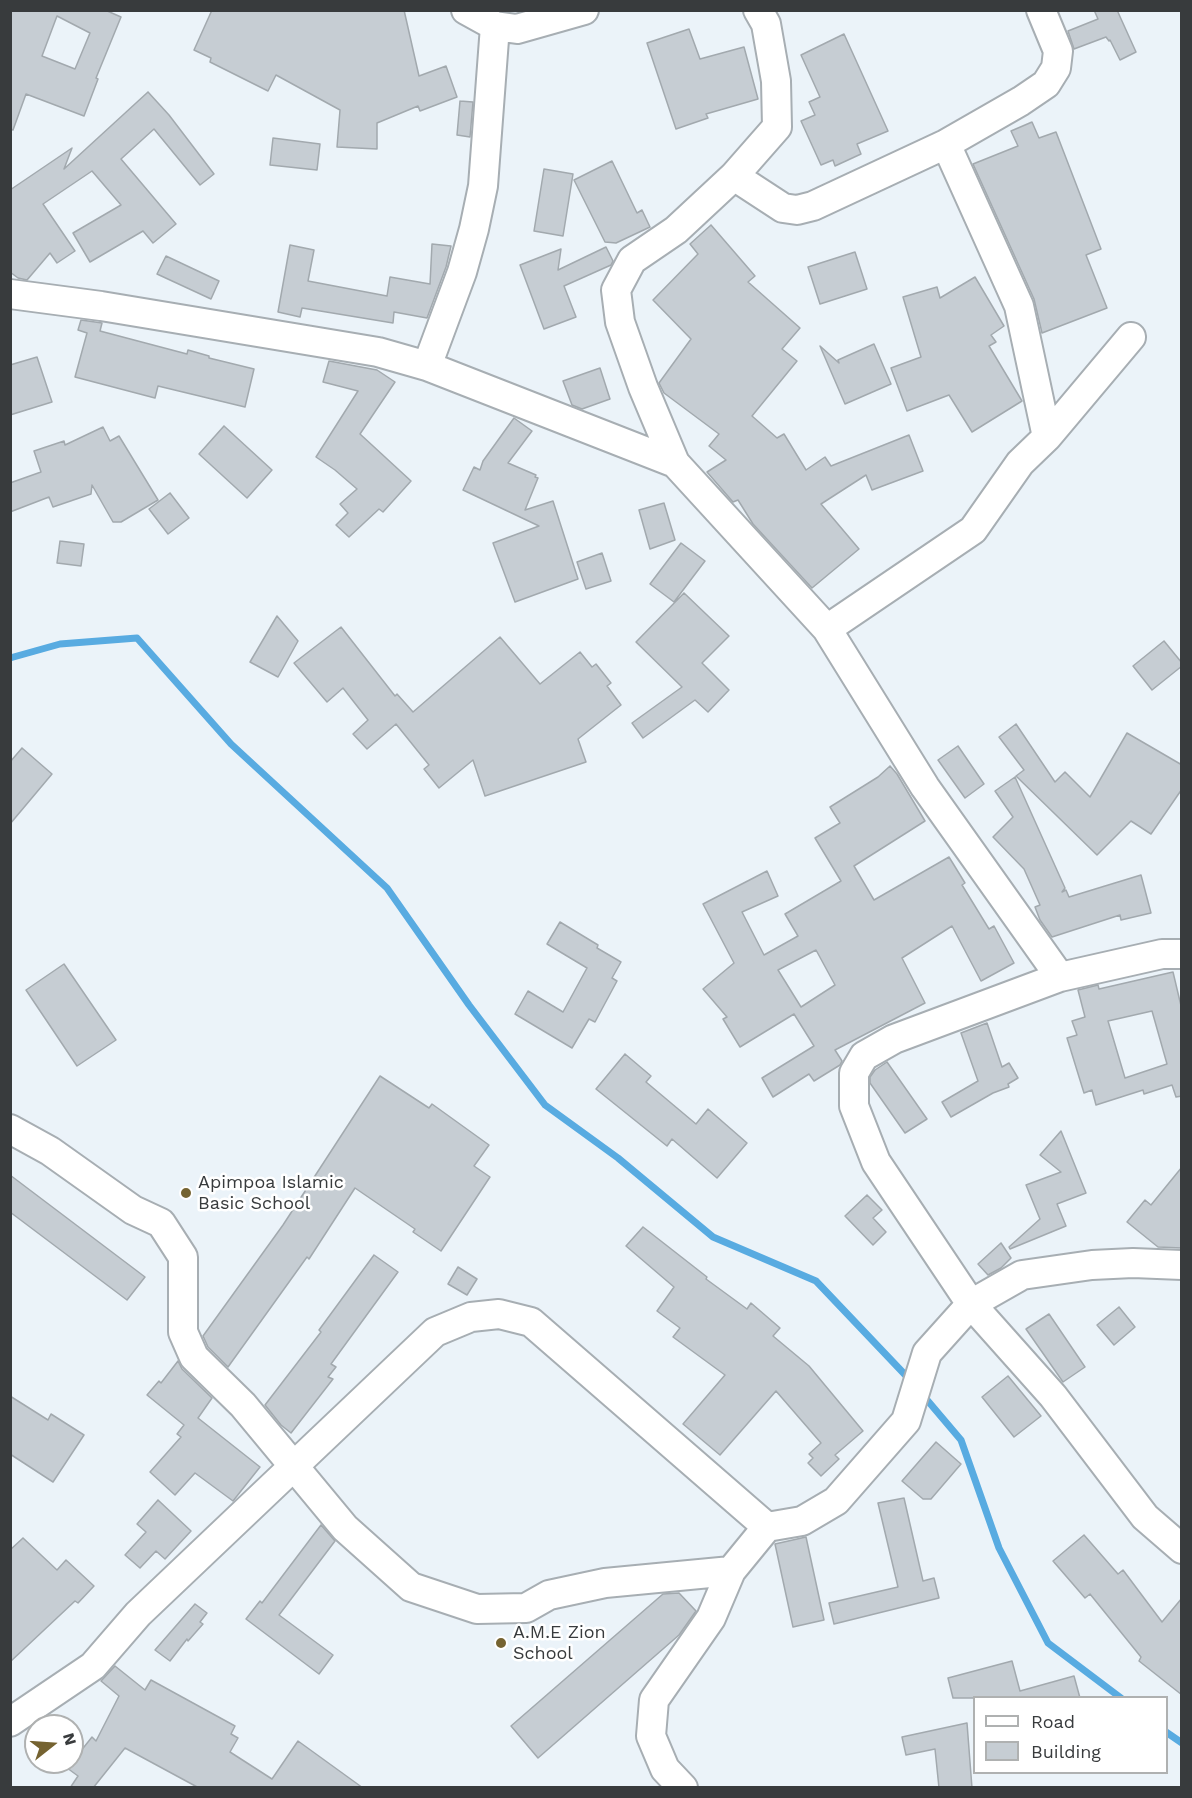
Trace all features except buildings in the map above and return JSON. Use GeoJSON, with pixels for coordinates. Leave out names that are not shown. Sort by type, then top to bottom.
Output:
{"type":"FeatureCollection","features":[{"type":"Feature","properties":{"kind":"street"},"geometry":{"type":"LineString","coordinates":[[466,10],[495,26],[517,29],[584,10]]}},
{"type":"Feature","properties":{"kind":"street"},"geometry":{"type":"LineString","coordinates":[[758,10],[766,24],[776,81],[777,127],[734,176],[676,230],[632,260],[616,290],[620,322],[643,387],[675,463],[827,629],[925,786],[1060,977]]}},
{"type":"Feature","properties":{"kind":"street"},"geometry":{"type":"LineString","coordinates":[[734,176],[783,208],[797,210],[813,206],[946,144],[1046,84],[1056,68],[1058,51],[1041,10]]}},
{"type":"Feature","properties":{"kind":"street"},"geometry":{"type":"LineString","coordinates":[[427,366],[462,273],[483,186],[495,26]]}},
{"type":"Feature","properties":{"kind":"street"},"geometry":{"type":"LineString","coordinates":[[946,144],[1019,306],[1047,437]]}},
{"type":"Feature","properties":{"kind":"street"},"geometry":{"type":"LineString","coordinates":[[10,294],[101,306],[378,352],[427,366],[675,463]]}},
{"type":"Feature","properties":{"kind":"street"},"geometry":{"type":"LineString","coordinates":[[827,629],[973,530],[1020,463],[1047,437],[1131,337]]}},
{"type":"Feature","properties":{"kind":"street"},"geometry":{"type":"LineString","coordinates":[[1182,954],[1162,954],[1060,977],[894,1039],[864,1056],[854,1073],[854,1106],[876,1162],[971,1304],[1053,1396],[1145,1516],[1182,1549]]}},
{"type":"Feature","properties":{"kind":"street"},"geometry":{"type":"LineString","coordinates":[[10,1129],[50,1150],[134,1210],[161,1223],[183,1257],[183,1332],[194,1358],[243,1406],[345,1528],[411,1587],[477,1609],[526,1608],[549,1595],[605,1583],[731,1571]]}},
{"type":"Feature","properties":{"kind":"street"},"geometry":{"type":"LineString","coordinates":[[683,1788],[665,1769],[651,1736],[654,1700],[711,1618],[731,1571],[767,1527],[802,1521],[836,1501],[906,1421],[927,1353],[971,1304],[1022,1275],[1092,1265],[1133,1263],[1182,1265]]}},
{"type":"Feature","properties":{"kind":"street"},"geometry":{"type":"LineString","coordinates":[[10,1722],[93,1666],[138,1614],[435,1332],[471,1317],[500,1314],[531,1322],[767,1527]]}},
{"type":"Feature","properties":{"kind":"waterway"},"geometry":{"type":"LineString","coordinates":[[10,658],[60,644],[137,638],[231,744],[387,888],[469,1005],[545,1105],[618,1158],[713,1237],[816,1281],[911,1381]]}},
{"type":"Feature","properties":{"kind":"waterway"},"geometry":{"type":"LineString","coordinates":[[922,1394],[961,1440],[999,1548],[1048,1643],[1118,1696]]}},
{"type":"Feature","properties":{"kind":"waterway"},"geometry":{"type":"LineString","coordinates":[[1168,1733],[1182,1743]]}},
{"type":"Feature","properties":{"kind":"place","name":"Apimpoa Islamic Basic School"},"geometry":{"type":"Point","coordinates":[186,1193]}},
{"type":"Feature","properties":{"kind":"place","name":"A.M.E Zion School"},"geometry":{"type":"Point","coordinates":[501,1643]}}]}
